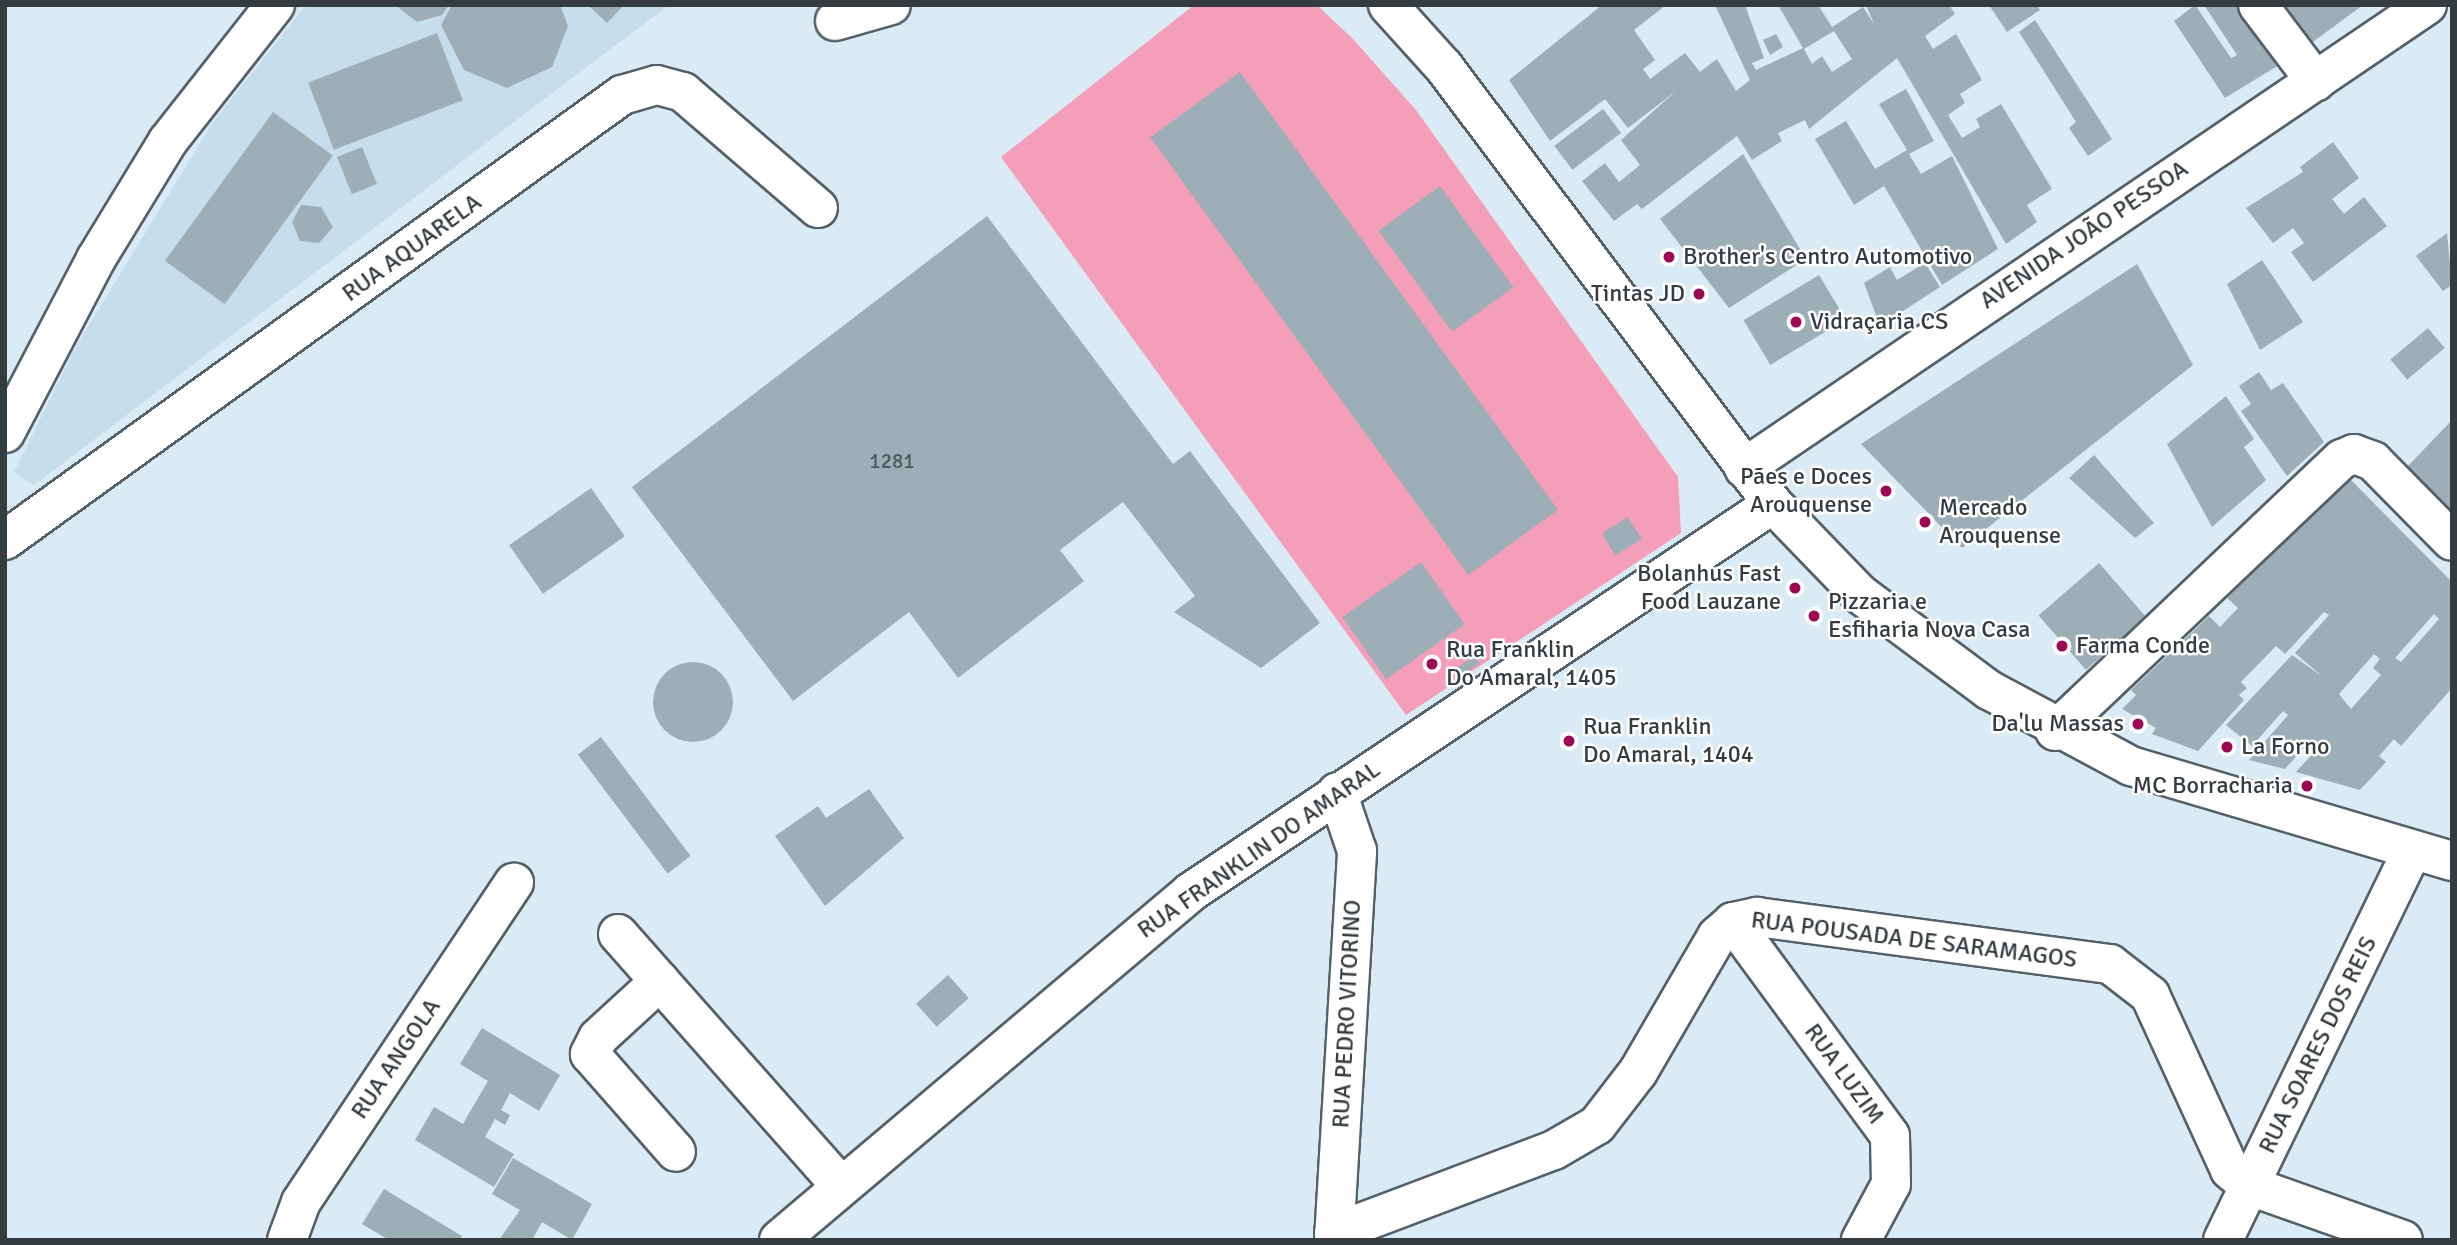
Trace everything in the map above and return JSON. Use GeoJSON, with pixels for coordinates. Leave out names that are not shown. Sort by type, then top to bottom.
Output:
{"type":"FeatureCollection","features":[{"type":"Feature","properties":{"kind":"street"},"geometry":{"type":"LineString","coordinates":[[5,433],[96,259],[168,141],[275,5]]}},
{"type":"Feature","properties":{"kind":"street"},"geometry":{"type":"LineString","coordinates":[[835,21],[891,5]]}},
{"type":"Feature","properties":{"kind":"street"},"geometry":{"type":"LineString","coordinates":[[1388,5],[1444,67],[1744,468],[1773,503],[1860,594],[2055,731],[2131,766],[2452,861]]}},
{"type":"Feature","properties":{"kind":"street"},"geometry":{"type":"LineString","coordinates":[[2258,5],[2316,82]]}},
{"type":"Feature","properties":{"kind":"street","name":"AVENIDA JOÃO PESSOA"},"geometry":{"type":"LineString","coordinates":[[1744,468],[2427,5]]}},
{"type":"Feature","properties":{"kind":"street","name":"RUA AQUARELA"},"geometry":{"type":"LineString","coordinates":[[5,540],[622,95],[657,85],[682,92],[818,208]]}},
{"type":"Feature","properties":{"kind":"street"},"geometry":{"type":"LineString","coordinates":[[2055,731],[2342,459],[2354,454],[2373,461],[2452,541]]}},
{"type":"Feature","properties":{"kind":"street","name":"RUA FRANKLIN DO AMARAL"},"geometry":{"type":"LineString","coordinates":[[779,1240],[839,1184],[1191,892],[1773,503]]}},
{"type":"Feature","properties":{"kind":"street","name":"RUA PEDRO VITORINO"},"geometry":{"type":"LineString","coordinates":[[1334,1236],[1357,851],[1337,792]]}},
{"type":"Feature","properties":{"kind":"street","name":"RUA SOARES DOS REIS"},"geometry":{"type":"LineString","coordinates":[[2223,1240],[2412,850]]}},
{"type":"Feature","properties":{"kind":"street","name":"RUA ANGOLA"},"geometry":{"type":"LineString","coordinates":[[287,1240],[302,1202],[514,883]]}},
{"type":"Feature","properties":{"kind":"street","name":"RUA POUSADA DE SARAMAGOS"},"geometry":{"type":"LineString","coordinates":[[1334,1236],[1554,1150],[1597,1125],[1638,1072],[1693,972],[1733,922],[1756,917],[2110,964],[2150,995],[2208,1133],[2230,1170],[2250,1186],[2403,1240]]}},
{"type":"Feature","properties":{"kind":"street","name":"RUA LUZIM"},"geometry":{"type":"LineString","coordinates":[[1733,922],[1890,1136],[1891,1184],[1861,1240]]}},
{"type":"Feature","properties":{"kind":"street"},"geometry":{"type":"LineString","coordinates":[[618,934],[839,1184]]}},
{"type":"Feature","properties":{"kind":"street"},"geometry":{"type":"LineString","coordinates":[[660,981],[598,1038],[590,1055],[676,1152]]}},
{"type":"Feature","properties":{"kind":"shaded area"},"geometry":{"type":"Polygon","coordinates":[[[306,5],[669,5],[34,485],[14,472],[76,346],[213,122],[306,5]]]}},
{"type":"Feature","properties":{"kind":"shaded area"},"geometry":{"type":"Polygon","coordinates":[[[1194,5],[1317,5],[1354,40],[1416,110],[1678,477],[1681,533],[1406,715],[1001,157],[1194,5]]]}},
{"type":"Feature","properties":{"kind":"building"},"geometry":{"type":"Polygon","coordinates":[[[395,5],[449,5],[442,15],[417,22],[395,5]]]}},
{"type":"Feature","properties":{"kind":"building"},"geometry":{"type":"Polygon","coordinates":[[[452,5],[560,5],[568,26],[552,67],[507,88],[464,70],[441,25],[452,5]]]}},
{"type":"Feature","properties":{"kind":"building"},"geometry":{"type":"Polygon","coordinates":[[[588,5],[624,5],[607,23],[588,5]]]}},
{"type":"Feature","properties":{"kind":"building"},"geometry":{"type":"Polygon","coordinates":[[[1602,5],[1666,5],[1634,30],[1655,60],[1643,69],[1650,79],[1685,53],[1700,72],[1717,59],[1736,91],[1750,80],[1715,5],[1745,5],[1764,58],[1752,63],[1756,70],[1803,48],[1778,5],[1818,5],[1832,27],[1863,7],[1874,24],[1866,5],[1949,5],[1955,14],[1925,36],[1933,49],[1956,34],[1982,80],[1960,94],[1965,103],[1948,115],[1962,138],[1980,127],[1976,119],[2001,104],[2052,189],[2027,205],[2037,222],[2006,244],[1897,58],[1809,129],[1805,120],[1778,133],[1782,141],[1752,160],[1737,136],[1642,209],[1637,204],[1614,221],[1582,181],[1605,163],[1619,182],[1640,165],[1621,140],[1676,91],[1628,128],[1605,99],[1550,141],[1509,80],[1602,5]],[[1834,31],[1804,49],[1812,64],[1822,56],[1832,72],[1852,59],[1834,31]]]}},
{"type":"Feature","properties":{"kind":"building"},"geometry":{"type":"Polygon","coordinates":[[[1989,5],[2037,5],[2040,10],[2007,32],[1989,5]]]}},
{"type":"Feature","properties":{"kind":"building"},"geometry":{"type":"Polygon","coordinates":[[[2195,5],[2231,58],[2237,55],[2204,5],[2237,5],[2279,65],[2225,98],[2174,21],[2195,5]]]}},
{"type":"Feature","properties":{"kind":"building"},"geometry":{"type":"Polygon","coordinates":[[[2275,5],[2363,5],[2302,50],[2275,5]]]}},
{"type":"Feature","properties":{"kind":"building"},"geometry":{"type":"Polygon","coordinates":[[[2035,20],[2112,139],[2088,156],[2069,128],[2076,122],[2019,32],[2035,20]]]}},
{"type":"Feature","properties":{"kind":"building"},"geometry":{"type":"Polygon","coordinates":[[[437,33],[463,100],[334,150],[308,82],[437,33]]]}},
{"type":"Feature","properties":{"kind":"building"},"geometry":{"type":"Polygon","coordinates":[[[1776,34],[1783,47],[1770,55],[1763,40],[1776,34]]]}},
{"type":"Feature","properties":{"kind":"building"},"geometry":{"type":"Polygon","coordinates":[[[1240,72],[1558,510],[1468,575],[1150,137],[1240,72]]]}},
{"type":"Feature","properties":{"kind":"building"},"geometry":{"type":"Polygon","coordinates":[[[1906,89],[1934,141],[1909,154],[1921,174],[1952,156],[1998,249],[1942,285],[1884,186],[1854,205],[1815,139],[1846,121],[1875,169],[1907,150],[1879,104],[1906,89]]]}},
{"type":"Feature","properties":{"kind":"building"},"geometry":{"type":"Polygon","coordinates":[[[1603,109],[1621,133],[1572,170],[1554,146],[1603,109]]]}},
{"type":"Feature","properties":{"kind":"building"},"geometry":{"type":"Polygon","coordinates":[[[273,112],[333,155],[225,304],[165,261],[273,112]]]}},
{"type":"Feature","properties":{"kind":"building"},"geometry":{"type":"Polygon","coordinates":[[[2333,142],[2359,178],[2332,199],[2344,214],[2364,197],[2387,226],[2313,282],[2291,252],[2304,243],[2293,228],[2273,243],[2246,208],[2303,172],[2300,167],[2333,142]]]}},
{"type":"Feature","properties":{"kind":"building"},"geometry":{"type":"Polygon","coordinates":[[[362,147],[377,184],[352,194],[337,157],[362,147]]]}},
{"type":"Feature","properties":{"kind":"building"},"geometry":{"type":"Polygon","coordinates":[[[1743,154],[1806,259],[1729,308],[1660,219],[1743,154]]]}},
{"type":"Feature","properties":{"kind":"building"},"geometry":{"type":"Polygon","coordinates":[[[1440,186],[1513,287],[1452,332],[1379,231],[1440,186]]]}},
{"type":"Feature","properties":{"kind":"building"},"geometry":{"type":"Polygon","coordinates":[[[301,205],[321,207],[333,227],[319,243],[300,241],[292,222],[301,205]]]}},
{"type":"Feature","properties":{"kind":"building"},"geometry":{"type":"Polygon","coordinates":[[[987,216],[1173,464],[1190,451],[1320,623],[1261,668],[1174,612],[1195,596],[1123,502],[1060,550],[1084,581],[958,678],[909,612],[793,701],[632,487],[987,216]]]}},
{"type":"Feature","properties":{"kind":"building"},"geometry":{"type":"Polygon","coordinates":[[[2447,233],[2452,285],[2443,291],[2416,256],[2447,233]]]}},
{"type":"Feature","properties":{"kind":"building"},"geometry":{"type":"Polygon","coordinates":[[[2262,260],[2303,322],[2260,350],[2227,284],[2262,260]]]}},
{"type":"Feature","properties":{"kind":"building"},"geometry":{"type":"Polygon","coordinates":[[[1925,263],[1940,287],[1880,326],[1864,283],[1890,267],[1897,280],[1925,263]]]}},
{"type":"Feature","properties":{"kind":"building"},"geometry":{"type":"Polygon","coordinates":[[[2137,264],[2193,365],[1962,548],[1861,444],[2137,264]]]}},
{"type":"Feature","properties":{"kind":"building","name":"Vidraçaria CS"},"geometry":{"type":"Polygon","coordinates":[[[1819,275],[1846,320],[1770,365],[1744,320],[1819,275]]]}},
{"type":"Feature","properties":{"kind":"building"},"geometry":{"type":"Polygon","coordinates":[[[2428,328],[2445,348],[2407,379],[2390,359],[2428,328]]]}},
{"type":"Feature","properties":{"kind":"building"},"geometry":{"type":"Polygon","coordinates":[[[2259,372],[2271,390],[2283,383],[2324,442],[2287,476],[2241,411],[2251,404],[2239,386],[2259,372]]]}},
{"type":"Feature","properties":{"kind":"building"},"geometry":{"type":"Polygon","coordinates":[[[2226,396],[2254,439],[2244,447],[2266,480],[2212,527],[2167,444],[2226,396]]]}},
{"type":"Feature","properties":{"kind":"building"},"geometry":{"type":"Polygon","coordinates":[[[2452,420],[2452,520],[2406,468],[2452,420]]]}},
{"type":"Feature","properties":{"kind":"building"},"geometry":{"type":"Polygon","coordinates":[[[2094,455],[2154,523],[2135,538],[2069,478],[2094,455]]]}},
{"type":"Feature","properties":{"kind":"building"},"geometry":{"type":"Polygon","coordinates":[[[2349,478],[2452,582],[2452,688],[2401,746],[2394,739],[2379,756],[2386,762],[2360,790],[2296,772],[2317,749],[2308,743],[2285,769],[2249,760],[2288,715],[2283,711],[2252,746],[2226,725],[2292,655],[2323,677],[2295,653],[2329,615],[2324,612],[2285,654],[2276,646],[2241,682],[2247,688],[2239,695],[2244,700],[2198,751],[2152,734],[2156,728],[2122,709],[2136,695],[2131,690],[2209,616],[2220,627],[2238,608],[2227,598],[2349,478]],[[2434,614],[2395,658],[2401,662],[2439,619],[2434,614]],[[2374,654],[2339,694],[2351,709],[2381,675],[2373,668],[2380,659],[2374,654]]]}},
{"type":"Feature","properties":{"kind":"building"},"geometry":{"type":"Polygon","coordinates":[[[591,488],[625,536],[543,594],[509,545],[591,488]]]}},
{"type":"Feature","properties":{"kind":"building"},"geometry":{"type":"Polygon","coordinates":[[[1628,517],[1642,539],[1615,555],[1602,533],[1628,517]]]}},
{"type":"Feature","properties":{"kind":"building"},"geometry":{"type":"Polygon","coordinates":[[[1421,562],[1465,624],[1386,679],[1342,617],[1421,562]]]}},
{"type":"Feature","properties":{"kind":"building"},"geometry":{"type":"Polygon","coordinates":[[[2099,563],[2146,617],[2086,670],[2039,615],[2099,563]]]}},
{"type":"Feature","properties":{"kind":"building"},"geometry":{"type":"Polygon","coordinates":[[[1475,656],[1480,664],[1459,677],[1454,669],[1475,656]]]}},
{"type":"Feature","properties":{"kind":"building"},"geometry":{"type":"Polygon","coordinates":[[[693,662],[708,665],[721,674],[730,687],[733,702],[730,717],[721,730],[708,739],[693,742],[678,739],[665,730],[656,717],[653,702],[656,687],[665,674],[678,665],[693,662]]]}},
{"type":"Feature","properties":{"kind":"building"},"geometry":{"type":"Polygon","coordinates":[[[601,737],[691,856],[668,873],[578,754],[601,737]]]}},
{"type":"Feature","properties":{"kind":"building"},"geometry":{"type":"Polygon","coordinates":[[[869,789],[904,838],[825,906],[775,836],[818,806],[826,818],[869,789]]]}},
{"type":"Feature","properties":{"kind":"building"},"geometry":{"type":"Polygon","coordinates":[[[948,975],[969,998],[937,1027],[916,1004],[948,975]]]}},
{"type":"Feature","properties":{"kind":"building"},"geometry":{"type":"Polygon","coordinates":[[[482,1028],[560,1075],[539,1111],[510,1093],[501,1110],[510,1115],[505,1125],[495,1119],[485,1137],[514,1154],[494,1187],[415,1140],[434,1107],[463,1124],[488,1081],[460,1064],[482,1028]]]}},
{"type":"Feature","properties":{"kind":"building"},"geometry":{"type":"Polygon","coordinates":[[[513,1158],[592,1204],[572,1240],[542,1222],[532,1240],[499,1240],[520,1210],[492,1194],[513,1158]]]}},
{"type":"Feature","properties":{"kind":"building"},"geometry":{"type":"Polygon","coordinates":[[[384,1189],[462,1236],[460,1240],[389,1240],[362,1224],[384,1189]]]}},
{"type":"Feature","properties":{"kind":"place","name":"Brother's Centro Automotivo"},"geometry":{"type":"Point","coordinates":[1669,257]}},
{"type":"Feature","properties":{"kind":"place","name":"Tintas JD"},"geometry":{"type":"Point","coordinates":[1699,294]}},
{"type":"Feature","properties":{"kind":"place","name":"Vidraçaria CS"},"geometry":{"type":"Point","coordinates":[1796,322]}},
{"type":"Feature","properties":{"kind":"place","name":"Pães e Doces Arouquense"},"geometry":{"type":"Point","coordinates":[1886,491]}},
{"type":"Feature","properties":{"kind":"place","name":"Mercado Arouquense"},"geometry":{"type":"Point","coordinates":[1925,522]}},
{"type":"Feature","properties":{"kind":"place","name":"Bolanhus Fast Food Lauzane"},"geometry":{"type":"Point","coordinates":[1795,588]}},
{"type":"Feature","properties":{"kind":"place","name":"Pizzaria e Esfiharia Nova Casa"},"geometry":{"type":"Point","coordinates":[1814,616]}},
{"type":"Feature","properties":{"kind":"place","name":"Farma Conde"},"geometry":{"type":"Point","coordinates":[2062,646]}},
{"type":"Feature","properties":{"kind":"place","name":"Rua Franklin Do Amaral, 1405"},"geometry":{"type":"Point","coordinates":[1432,664]}},
{"type":"Feature","properties":{"kind":"place","name":"Da'lu Massas"},"geometry":{"type":"Point","coordinates":[2138,724]}},
{"type":"Feature","properties":{"kind":"place","name":"Rua Franklin Do Amaral, 1404"},"geometry":{"type":"Point","coordinates":[1569,741]}},
{"type":"Feature","properties":{"kind":"place","name":"La Forno"},"geometry":{"type":"Point","coordinates":[2227,747]}},
{"type":"Feature","properties":{"kind":"place","name":"MC Borracharia"},"geometry":{"type":"Point","coordinates":[2307,786]}}]}
